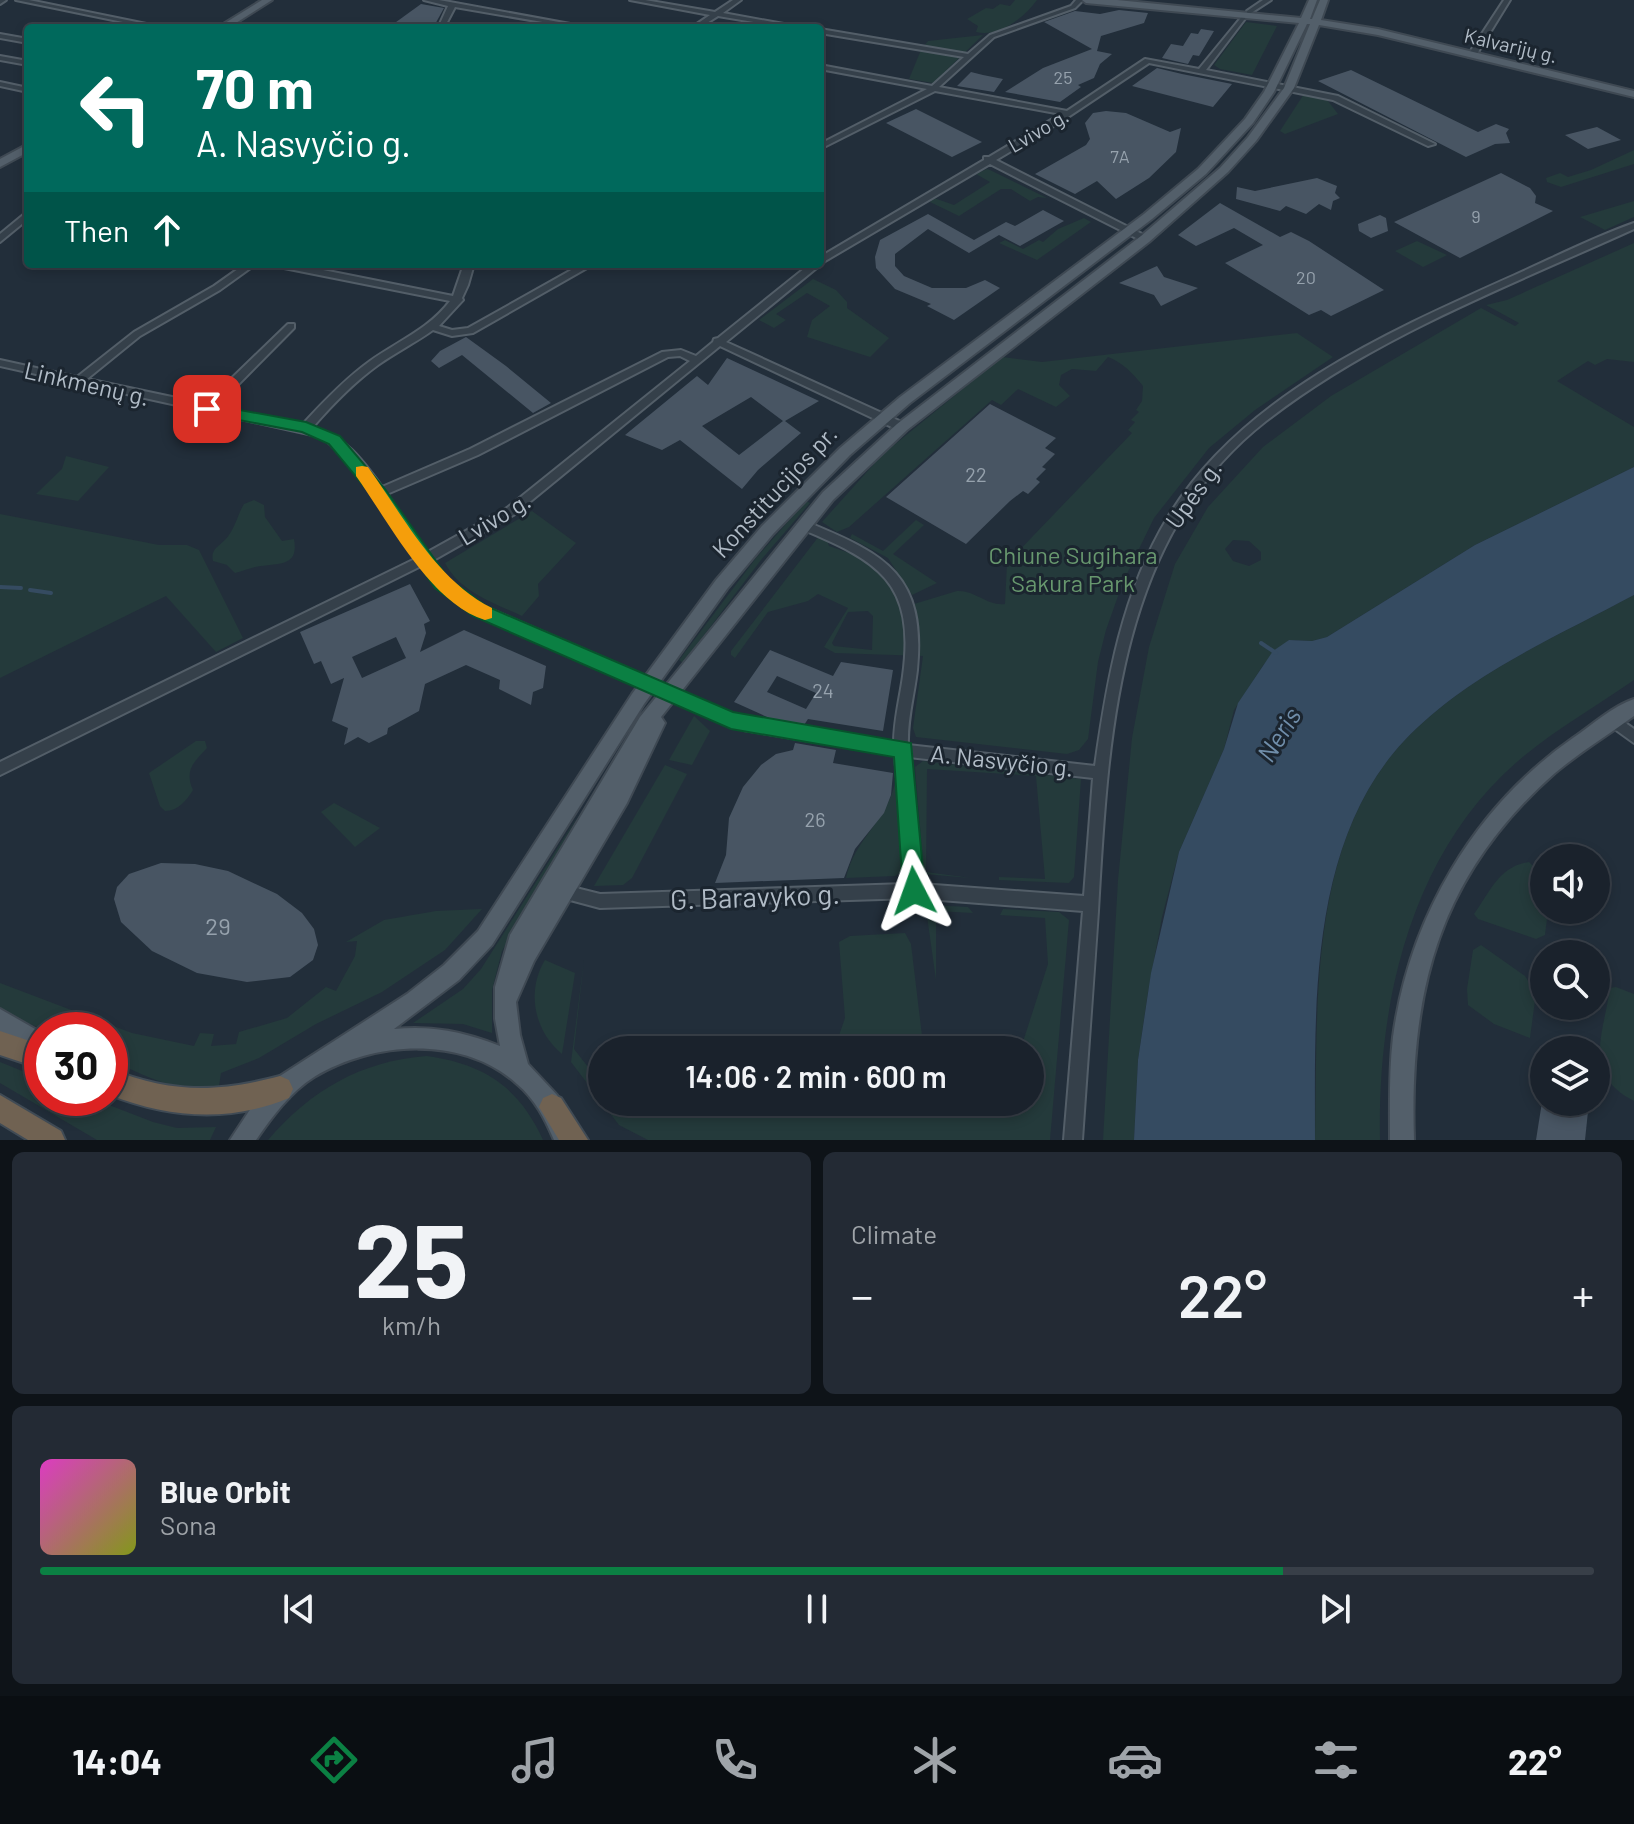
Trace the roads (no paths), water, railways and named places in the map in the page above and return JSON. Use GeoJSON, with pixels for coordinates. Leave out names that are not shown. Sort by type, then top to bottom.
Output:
{"type":"FeatureCollection","features":[{"type":"Feature","properties":{"kind":"highway"},"geometry":{"type":"LineString","coordinates":[[0,1043],[24,1051]]}},
{"type":"Feature","properties":{"kind":"highway"},"geometry":{"type":"LineString","coordinates":[[128,1088],[171,1102],[207,1105],[236,1102],[280,1089]]}},
{"type":"Feature","properties":{"kind":"highway"},"geometry":{"type":"LineString","coordinates":[[552,1107],[575,1140]]}},
{"type":"Feature","properties":{"kind":"highway"},"geometry":{"type":"LineString","coordinates":[[0,1108],[52,1140]]}},
{"type":"Feature","properties":{"kind":"main road"},"geometry":{"type":"LineString","coordinates":[[229,24],[268,0]]}},
{"type":"Feature","properties":{"kind":"main road","name":"Kalvarijų g."},"geometry":{"type":"LineString","coordinates":[[1083,0],[1318,19],[1634,94]]}},
{"type":"Feature","properties":{"kind":"main road","name":"Konstitucijos pr."},"geometry":{"type":"LineString","coordinates":[[280,1089],[436,987],[465,962],[660,688],[733,572],[781,517],[822,473],[884,417],[1130,231],[1203,169],[1234,137],[1273,85],[1313,0]]}},
{"type":"Feature","properties":{"kind":"main road","name":"Konstitucijos pr."},"geometry":{"type":"LineString","coordinates":[[519,1072],[504,1015],[505,975],[520,935],[625,755],[660,688],[845,479],[902,427],[1145,239],[1224,170],[1252,139],[1289,88],[1324,0]]}},
{"type":"Feature","properties":{"kind":"main road"},"geometry":{"type":"LineString","coordinates":[[0,164],[24,149]]}},
{"type":"Feature","properties":{"kind":"main road","name":"Konstitucijos pr."},"geometry":{"type":"LineString","coordinates":[[504,1015],[527,954],[620,797],[660,688]]}},
{"type":"Feature","properties":{"kind":"main road"},"geometry":{"type":"LineString","coordinates":[[1402,1140],[1406,1032],[1419,963],[1438,906],[1476,845],[1501,813],[1541,774],[1634,706]]}},
{"type":"Feature","properties":{"kind":"main road"},"geometry":{"type":"LineString","coordinates":[[0,1020],[24,1034]]}},
{"type":"Feature","properties":{"kind":"main road"},"geometry":{"type":"LineString","coordinates":[[335,1054],[406,1038],[445,1039],[495,1053],[519,1072],[552,1107],[566,1140]]}},
{"type":"Feature","properties":{"kind":"main road"},"geometry":{"type":"LineString","coordinates":[[244,1137],[280,1089]]}},
{"type":"Feature","properties":{"kind":"street"},"geometry":{"type":"LineString","coordinates":[[19,0],[142,24]]}},
{"type":"Feature","properties":{"kind":"street"},"geometry":{"type":"LineString","coordinates":[[427,0],[567,24]]}},
{"type":"Feature","properties":{"kind":"street"},"geometry":{"type":"LineString","coordinates":[[633,0],[781,24]]}},
{"type":"Feature","properties":{"kind":"street"},"geometry":{"type":"LineString","coordinates":[[701,24],[738,0]]}},
{"type":"Feature","properties":{"kind":"street"},"geometry":{"type":"LineString","coordinates":[[824,145],[935,88],[995,34],[1073,7],[1083,0]]}},
{"type":"Feature","properties":{"kind":"street"},"geometry":{"type":"LineString","coordinates":[[1202,70],[1247,14],[1268,0]]}},
{"type":"Feature","properties":{"kind":"street"},"geometry":{"type":"LineString","coordinates":[[1472,55],[1507,0]]}},
{"type":"Feature","properties":{"kind":"street"},"geometry":{"type":"LineString","coordinates":[[443,24],[451,3]]}},
{"type":"Feature","properties":{"kind":"street"},"geometry":{"type":"LineString","coordinates":[[824,32],[969,56]]}},
{"type":"Feature","properties":{"kind":"street"},"geometry":{"type":"LineString","coordinates":[[0,36],[24,40]]}},
{"type":"Feature","properties":{"kind":"street"},"geometry":{"type":"LineString","coordinates":[[0,58],[24,62]]}},
{"type":"Feature","properties":{"kind":"street","name":"Lvivo g."},"geometry":{"type":"LineString","coordinates":[[824,258],[1148,61],[1345,101],[1431,144]]}},
{"type":"Feature","properties":{"kind":"street"},"geometry":{"type":"LineString","coordinates":[[824,68],[1067,113]]}},
{"type":"Feature","properties":{"kind":"street"},"geometry":{"type":"LineString","coordinates":[[0,84],[24,89]]}},
{"type":"Feature","properties":{"kind":"street"},"geometry":{"type":"LineString","coordinates":[[987,159],[1145,239]]}},
{"type":"Feature","properties":{"kind":"street"},"geometry":{"type":"LineString","coordinates":[[0,239],[24,218]]}},
{"type":"Feature","properties":{"kind":"street","name":"Upės g."},"geometry":{"type":"LineString","coordinates":[[1073,1140],[1102,773],[1117,664],[1137,591],[1170,522],[1224,451],[1286,402],[1402,333],[1634,226]]}},
{"type":"Feature","properties":{"kind":"street"},"geometry":{"type":"LineString","coordinates":[[77,382],[137,334],[245,268]]}},
{"type":"Feature","properties":{"kind":"street"},"geometry":{"type":"LineString","coordinates":[[299,268],[458,300]]}},
{"type":"Feature","properties":{"kind":"street"},"geometry":{"type":"LineString","coordinates":[[306,428],[367,368],[433,327],[458,300],[468,268]]}},
{"type":"Feature","properties":{"kind":"street"},"geometry":{"type":"LineString","coordinates":[[433,327],[452,333],[470,331],[582,268]]}},
{"type":"Feature","properties":{"kind":"street","name":"Lvivo g."},"geometry":{"type":"LineString","coordinates":[[0,769],[425,559],[531,497],[695,359],[810,268]]}},
{"type":"Feature","properties":{"kind":"street"},"geometry":{"type":"LineString","coordinates":[[207,409],[291,326]]}},
{"type":"Feature","properties":{"kind":"street"},"geometry":{"type":"LineString","coordinates":[[717,341],[902,427]]}},
{"type":"Feature","properties":{"kind":"street"},"geometry":{"type":"LineString","coordinates":[[379,493],[474,452],[666,354],[681,353],[695,359]]}},
{"type":"Feature","properties":{"kind":"street","name":"Linkmenų g."},"geometry":{"type":"LineString","coordinates":[[0,363],[77,382],[306,428],[334,440],[379,493],[442,583],[467,604],[660,688]]}},
{"type":"Feature","properties":{"kind":"street"},"geometry":{"type":"LineString","coordinates":[[803,525],[863,550],[881,563],[908,601],[915,637],[902,727],[914,891]]}},
{"type":"Feature","properties":{"kind":"street","name":"A. Nasvyčio g."},"geometry":{"type":"LineString","coordinates":[[660,688],[744,724],[903,750],[1102,773]]}},
{"type":"Feature","properties":{"kind":"street"},"geometry":{"type":"LineString","coordinates":[[1614,721],[1634,737]]}},
{"type":"Feature","properties":{"kind":"street","name":"G. Baravyko g."},"geometry":{"type":"LineString","coordinates":[[564,892],[600,901],[914,891],[1091,904]]}},
{"type":"Feature","properties":{"kind":"water","name":"Neris"},"geometry":{"type":"Polygon","coordinates":[[[1634,467],[1634,595],[1513,659],[1455,696],[1428,718],[1404,741],[1373,782],[1350,828],[1334,878],[1318,983],[1315,1140],[1134,1140],[1138,1060],[1151,973],[1179,852],[1224,749],[1238,703],[1273,651],[1289,640],[1312,641],[1327,637],[1475,545],[1634,467]]]}},
{"type":"Feature","properties":{"kind":"waterway"},"geometry":{"type":"LineString","coordinates":[[0,587],[21,588]]}},
{"type":"Feature","properties":{"kind":"waterway"},"geometry":{"type":"LineString","coordinates":[[30,590],[51,593]]}},
{"type":"Feature","properties":{"kind":"waterway"},"geometry":{"type":"LineString","coordinates":[[1261,643],[1276,653]]}},
{"type":"Feature","properties":{"kind":"park label","name":"Chiune Sugihara Sakura Park"},"geometry":{"type":"Point","coordinates":[1073,568]}}]}
